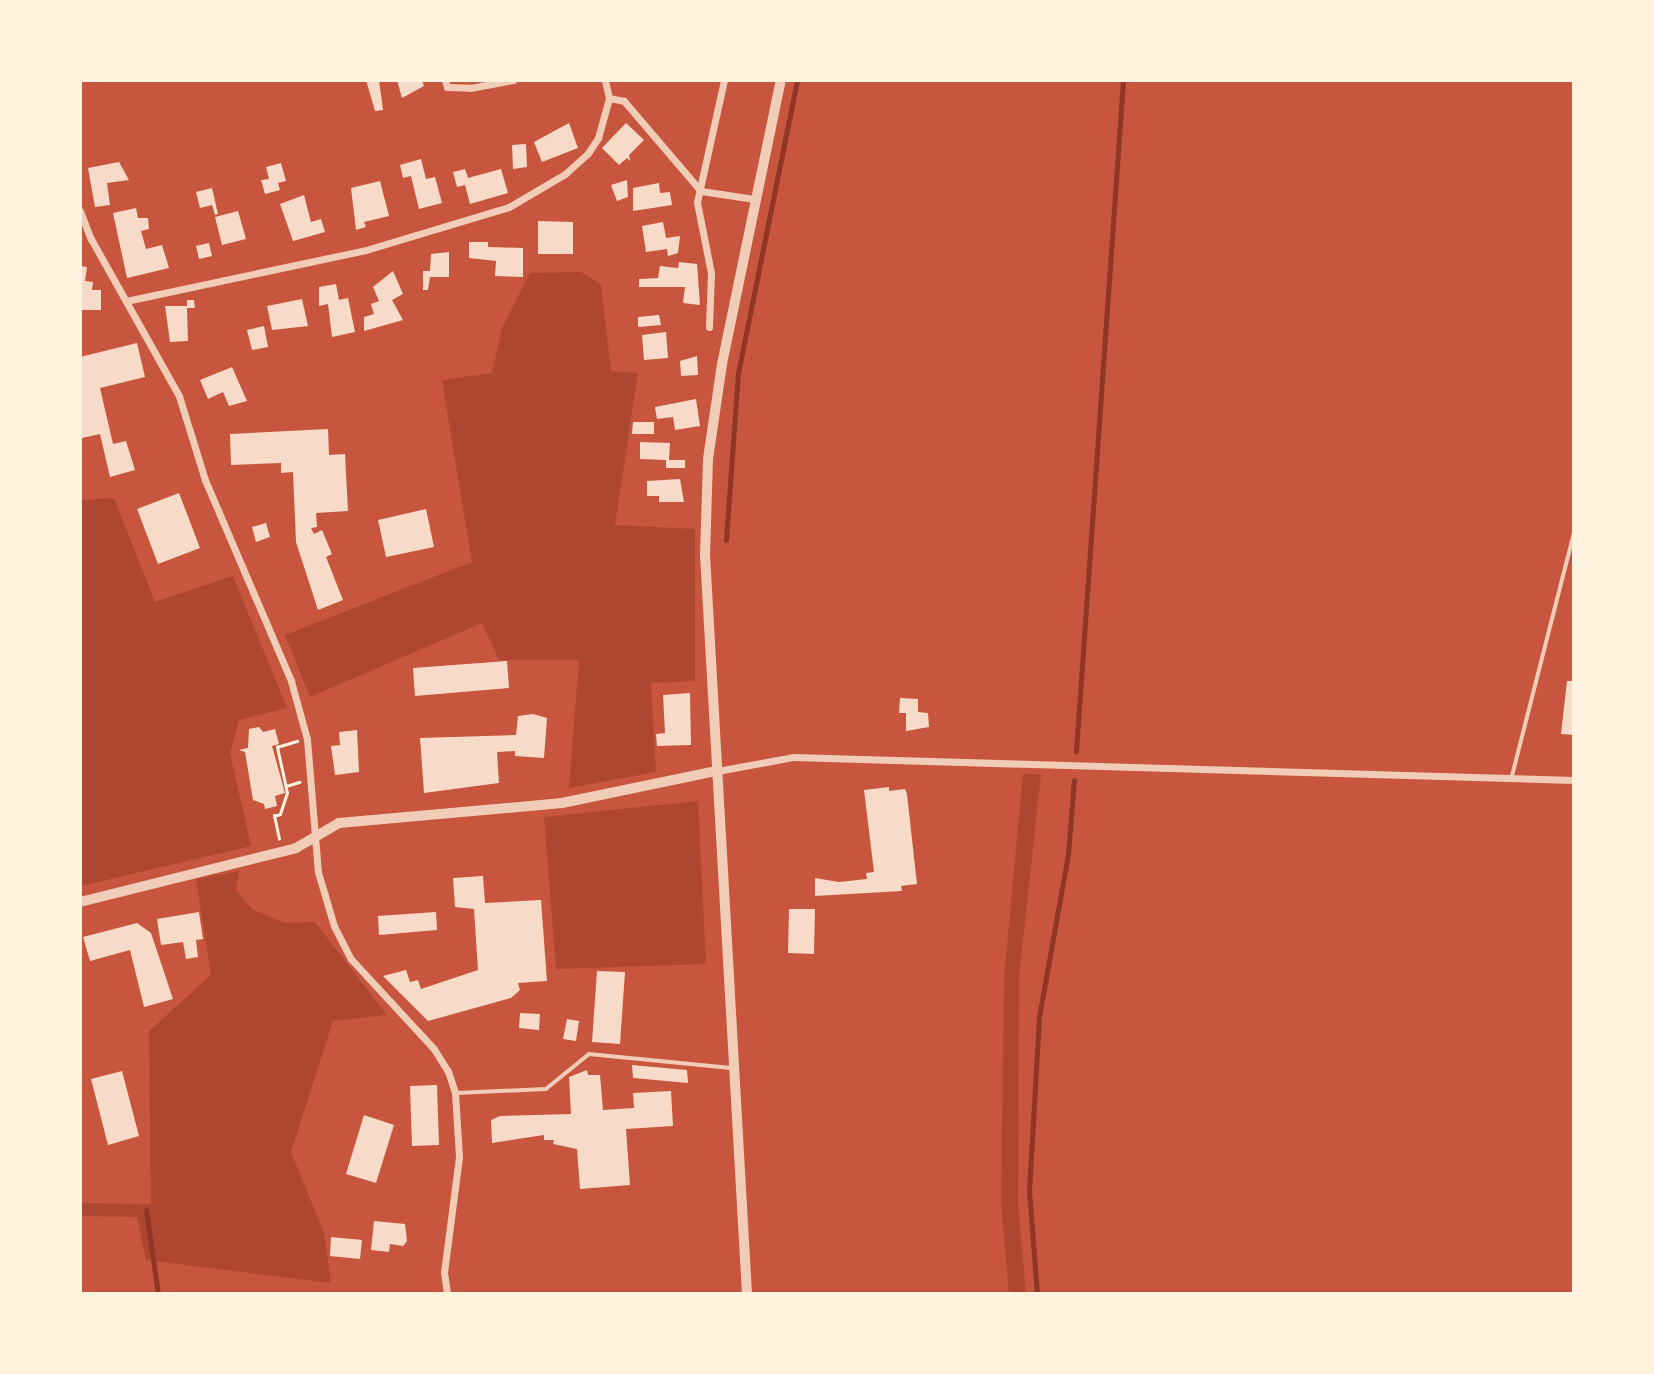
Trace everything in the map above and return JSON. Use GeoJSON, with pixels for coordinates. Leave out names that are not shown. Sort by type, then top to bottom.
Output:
{"type":"FeatureCollection","features":[{"type":"Feature","properties":{"kind":"street"},"geometry":{"type":"LineString","coordinates":[[445,80],[447,87],[470,88],[513,80]]}},
{"type":"Feature","properties":{"kind":"street"},"geometry":{"type":"LineString","coordinates":[[126,301],[366,250],[509,207],[565,174],[588,153],[598,138],[609,98],[605,80]]}},
{"type":"Feature","properties":{"kind":"street"},"geometry":{"type":"LineString","coordinates":[[709,327],[711,273],[697,202],[724,80]]}},
{"type":"Feature","properties":{"kind":"street"},"geometry":{"type":"LineString","coordinates":[[747,1293],[705,555],[708,459],[754,198],[781,80]]}},
{"type":"Feature","properties":{"kind":"street"},"geometry":{"type":"LineString","coordinates":[[609,98],[624,101],[701,191],[754,198]]}},
{"type":"Feature","properties":{"kind":"street"},"geometry":{"type":"LineString","coordinates":[[80,211],[126,301],[161,357],[183,407],[205,480],[291,681],[307,739],[316,836],[328,911],[351,959],[434,1049],[455,1093],[459,1157],[444,1272],[447,1293]]}},
{"type":"Feature","properties":{"kind":"street"},"geometry":{"type":"LineString","coordinates":[[80,902],[282,852],[339,823],[562,803],[793,757],[1573,780]]}},
{"type":"Feature","properties":{"kind":"lane"},"geometry":{"type":"LineString","coordinates":[[1511,778],[1573,532]]}},
{"type":"Feature","properties":{"kind":"lane"},"geometry":{"type":"LineString","coordinates":[[455,1093],[546,1088],[589,1054],[734,1068]]}},
{"type":"Feature","properties":{"kind":"path"},"geometry":{"type":"LineString","coordinates":[[282,852],[274,816],[280,814],[287,793],[276,747],[307,739]]}},
{"type":"Feature","properties":{"kind":"shaded area"},"geometry":{"type":"Polygon","coordinates":[[[581,272],[601,285],[611,371],[638,373],[615,525],[695,529],[695,681],[651,683],[656,772],[569,788],[579,660],[499,660],[482,623],[310,697],[285,635],[472,562],[442,380],[492,373],[502,328],[530,273],[581,272]]]}},
{"type":"Feature","properties":{"kind":"shaded area"},"geometry":{"type":"Polygon","coordinates":[[[114,498],[155,602],[233,576],[287,708],[239,720],[230,753],[251,846],[81,886],[81,500],[114,498]]]}},
{"type":"Feature","properties":{"kind":"shaded area"},"geometry":{"type":"Polygon","coordinates":[[[1023,774],[1041,774],[1019,977],[1018,1203],[1026,1293],[1009,1294],[1001,1203],[1004,977],[1023,774]]]}},
{"type":"Feature","properties":{"kind":"shaded area"},"geometry":{"type":"Polygon","coordinates":[[[698,801],[706,964],[556,969],[544,817],[698,801]]]}},
{"type":"Feature","properties":{"kind":"shaded area"},"geometry":{"type":"Polygon","coordinates":[[[239,871],[236,890],[252,909],[285,923],[315,922],[387,1015],[333,1021],[291,1152],[324,1233],[331,1283],[146,1260],[137,1217],[81,1216],[81,1203],[151,1204],[149,1031],[211,975],[196,879],[239,871]]]}},
{"type":"Feature","properties":{"kind":"building"},"geometry":{"type":"Polygon","coordinates":[[[366,80],[379,80],[383,110],[375,111],[366,80]]]}},
{"type":"Feature","properties":{"kind":"building"},"geometry":{"type":"Polygon","coordinates":[[[397,80],[422,80],[424,86],[402,98],[397,80]]]}},
{"type":"Feature","properties":{"kind":"building"},"geometry":{"type":"Polygon","coordinates":[[[569,123],[578,148],[542,162],[534,142],[569,123]]]}},
{"type":"Feature","properties":{"kind":"building"},"geometry":{"type":"Polygon","coordinates":[[[626,123],[644,140],[629,155],[630,161],[627,158],[619,165],[602,148],[626,123]]]}},
{"type":"Feature","properties":{"kind":"building"},"geometry":{"type":"Polygon","coordinates":[[[526,144],[527,167],[513,169],[512,145],[526,144]]]}},
{"type":"Feature","properties":{"kind":"building"},"geometry":{"type":"Polygon","coordinates":[[[421,159],[426,179],[435,177],[442,203],[419,209],[411,176],[403,178],[400,165],[421,159]]]}},
{"type":"Feature","properties":{"kind":"building"},"geometry":{"type":"Polygon","coordinates":[[[119,162],[129,180],[107,183],[110,205],[95,207],[88,168],[119,162]]]}},
{"type":"Feature","properties":{"kind":"building"},"geometry":{"type":"Polygon","coordinates":[[[281,163],[286,181],[278,183],[280,190],[265,194],[261,180],[269,179],[266,167],[281,163]]]}},
{"type":"Feature","properties":{"kind":"building"},"geometry":{"type":"Polygon","coordinates":[[[465,169],[468,178],[501,169],[508,193],[470,204],[465,185],[457,187],[453,172],[465,169]]]}},
{"type":"Feature","properties":{"kind":"building"},"geometry":{"type":"Polygon","coordinates":[[[627,180],[628,197],[617,201],[611,185],[627,180]]]}},
{"type":"Feature","properties":{"kind":"building"},"geometry":{"type":"Polygon","coordinates":[[[380,181],[389,216],[364,222],[366,227],[356,230],[351,188],[380,181]]]}},
{"type":"Feature","properties":{"kind":"building"},"geometry":{"type":"Polygon","coordinates":[[[659,183],[660,193],[670,192],[672,205],[633,211],[633,188],[659,183]]]}},
{"type":"Feature","properties":{"kind":"building"},"geometry":{"type":"Polygon","coordinates":[[[212,188],[218,214],[215,215],[212,205],[200,208],[196,192],[212,188]]]}},
{"type":"Feature","properties":{"kind":"building"},"geometry":{"type":"Polygon","coordinates":[[[304,195],[311,222],[321,219],[325,232],[293,241],[280,204],[304,195]]]}},
{"type":"Feature","properties":{"kind":"building"},"geometry":{"type":"Polygon","coordinates":[[[136,208],[138,218],[148,218],[149,229],[141,231],[146,249],[162,245],[169,268],[127,278],[113,213],[136,208]]]}},
{"type":"Feature","properties":{"kind":"building"},"geometry":{"type":"Polygon","coordinates":[[[238,211],[246,239],[222,245],[215,217],[238,211]]]}},
{"type":"Feature","properties":{"kind":"building"},"geometry":{"type":"Polygon","coordinates":[[[538,221],[573,222],[573,254],[538,254],[538,221]]]}},
{"type":"Feature","properties":{"kind":"building"},"geometry":{"type":"Polygon","coordinates":[[[663,222],[666,238],[680,236],[678,253],[668,256],[667,249],[646,252],[642,226],[663,222]]]}},
{"type":"Feature","properties":{"kind":"building"},"geometry":{"type":"Polygon","coordinates":[[[469,242],[488,242],[488,247],[523,248],[523,277],[495,276],[496,261],[469,258],[469,242]]]}},
{"type":"Feature","properties":{"kind":"building"},"geometry":{"type":"Polygon","coordinates":[[[209,243],[212,256],[199,259],[196,246],[209,243]]]}},
{"type":"Feature","properties":{"kind":"building"},"geometry":{"type":"Polygon","coordinates":[[[449,252],[449,277],[430,277],[428,290],[423,290],[423,271],[430,271],[431,254],[449,252]]]}},
{"type":"Feature","properties":{"kind":"building"},"geometry":{"type":"Polygon","coordinates":[[[679,262],[697,264],[700,305],[683,303],[685,287],[639,287],[639,279],[658,278],[660,266],[678,268],[679,262]]]}},
{"type":"Feature","properties":{"kind":"building"},"geometry":{"type":"Polygon","coordinates":[[[80,266],[87,267],[85,281],[93,282],[92,290],[101,290],[101,310],[80,310],[80,266]]]}},
{"type":"Feature","properties":{"kind":"building"},"geometry":{"type":"Polygon","coordinates":[[[393,271],[403,294],[392,300],[403,320],[364,331],[364,317],[374,314],[371,304],[379,301],[373,287],[393,271]]]}},
{"type":"Feature","properties":{"kind":"building"},"geometry":{"type":"Polygon","coordinates":[[[336,284],[339,300],[348,298],[355,332],[332,337],[328,304],[319,306],[319,287],[336,284]]]}},
{"type":"Feature","properties":{"kind":"building"},"geometry":{"type":"Polygon","coordinates":[[[302,299],[308,326],[272,330],[267,306],[302,299]]]}},
{"type":"Feature","properties":{"kind":"building"},"geometry":{"type":"Polygon","coordinates":[[[187,300],[194,300],[195,308],[187,308],[188,341],[170,342],[165,306],[187,306],[187,300]]]}},
{"type":"Feature","properties":{"kind":"building"},"geometry":{"type":"Polygon","coordinates":[[[659,315],[661,325],[638,327],[638,317],[659,315]]]}},
{"type":"Feature","properties":{"kind":"building"},"geometry":{"type":"Polygon","coordinates":[[[264,326],[268,347],[252,350],[247,330],[264,326]]]}},
{"type":"Feature","properties":{"kind":"building"},"geometry":{"type":"Polygon","coordinates":[[[666,332],[668,358],[644,360],[642,335],[666,332]]]}},
{"type":"Feature","properties":{"kind":"building"},"geometry":{"type":"Polygon","coordinates":[[[137,343],[145,377],[100,388],[113,444],[126,441],[135,470],[110,477],[100,434],[82,438],[80,357],[137,343]]]}},
{"type":"Feature","properties":{"kind":"building"},"geometry":{"type":"Polygon","coordinates":[[[697,356],[698,375],[681,376],[680,361],[697,356]]]}},
{"type":"Feature","properties":{"kind":"building"},"geometry":{"type":"Polygon","coordinates":[[[232,367],[247,401],[229,406],[223,392],[208,399],[200,380],[232,367]]]}},
{"type":"Feature","properties":{"kind":"building"},"geometry":{"type":"Polygon","coordinates":[[[696,399],[700,426],[675,430],[673,417],[657,419],[655,407],[696,399]]]}},
{"type":"Feature","properties":{"kind":"building"},"geometry":{"type":"Polygon","coordinates":[[[633,422],[654,422],[654,434],[632,434],[633,422]]]}},
{"type":"Feature","properties":{"kind":"building"},"geometry":{"type":"Polygon","coordinates":[[[328,429],[329,455],[345,454],[348,511],[316,513],[317,527],[311,528],[314,534],[322,530],[332,554],[326,557],[343,600],[318,610],[296,542],[293,472],[281,473],[281,463],[231,465],[230,434],[328,429]]]}},
{"type":"Feature","properties":{"kind":"building"},"geometry":{"type":"Polygon","coordinates":[[[640,442],[670,443],[669,460],[685,460],[685,468],[666,468],[666,460],[640,459],[640,442]]]}},
{"type":"Feature","properties":{"kind":"building"},"geometry":{"type":"Polygon","coordinates":[[[680,479],[684,502],[659,502],[659,496],[647,496],[647,481],[680,479]]]}},
{"type":"Feature","properties":{"kind":"building"},"geometry":{"type":"Polygon","coordinates":[[[179,493],[200,548],[158,564],[137,509],[179,493]]]}},
{"type":"Feature","properties":{"kind":"building"},"geometry":{"type":"Polygon","coordinates":[[[426,509],[434,547],[386,557],[378,520],[426,509]]]}},
{"type":"Feature","properties":{"kind":"building"},"geometry":{"type":"Polygon","coordinates":[[[266,523],[270,537],[256,542],[252,527],[266,523]]]}},
{"type":"Feature","properties":{"kind":"building"},"geometry":{"type":"Polygon","coordinates":[[[507,661],[509,688],[415,696],[413,668],[507,661]]]}},
{"type":"Feature","properties":{"kind":"building"},"geometry":{"type":"Polygon","coordinates":[[[1567,681],[1574,681],[1574,735],[1561,734],[1567,681]]]}},
{"type":"Feature","properties":{"kind":"building"},"geometry":{"type":"Polygon","coordinates":[[[690,693],[691,745],[657,746],[656,734],[665,733],[663,695],[690,693]]]}},
{"type":"Feature","properties":{"kind":"building"},"geometry":{"type":"Polygon","coordinates":[[[900,698],[918,699],[918,712],[928,713],[929,727],[906,731],[906,713],[899,713],[900,698]]]}},
{"type":"Feature","properties":{"kind":"building"},"geometry":{"type":"Polygon","coordinates":[[[533,714],[547,718],[544,758],[515,756],[515,751],[497,752],[499,783],[424,793],[420,738],[516,735],[518,716],[533,714]]]}},
{"type":"Feature","properties":{"kind":"building"},"geometry":{"type":"Polygon","coordinates":[[[259,727],[263,732],[275,729],[279,744],[272,746],[285,793],[275,796],[277,806],[265,809],[264,804],[253,800],[245,752],[239,750],[248,748],[249,729],[259,727]]]}},
{"type":"Feature","properties":{"kind":"building"},"geometry":{"type":"Polygon","coordinates":[[[357,730],[359,772],[335,775],[331,746],[340,745],[339,732],[357,730]]]}},
{"type":"Feature","properties":{"kind":"building"},"geometry":{"type":"Polygon","coordinates":[[[889,787],[889,791],[905,789],[907,794],[917,884],[901,886],[902,891],[815,896],[815,878],[839,882],[867,879],[866,873],[874,872],[864,790],[889,787]]]}},
{"type":"Feature","properties":{"kind":"building"},"geometry":{"type":"Polygon","coordinates":[[[483,876],[485,903],[541,900],[547,981],[518,983],[520,990],[511,998],[428,1021],[383,976],[406,970],[410,982],[418,980],[421,989],[478,970],[474,909],[455,907],[453,878],[483,876]]]}},
{"type":"Feature","properties":{"kind":"building"},"geometry":{"type":"Polygon","coordinates":[[[789,909],[815,909],[814,954],[788,953],[789,909]]]}},
{"type":"Feature","properties":{"kind":"building"},"geometry":{"type":"Polygon","coordinates":[[[199,912],[203,939],[196,940],[198,957],[186,959],[183,942],[161,945],[157,919],[199,912]]]}},
{"type":"Feature","properties":{"kind":"building"},"geometry":{"type":"Polygon","coordinates":[[[436,912],[437,930],[379,935],[378,916],[436,912]]]}},
{"type":"Feature","properties":{"kind":"building"},"geometry":{"type":"Polygon","coordinates":[[[137,923],[151,933],[173,999],[144,1007],[130,950],[90,961],[83,937],[137,923]]]}},
{"type":"Feature","properties":{"kind":"building"},"geometry":{"type":"Polygon","coordinates":[[[597,971],[625,972],[620,1044],[592,1042],[597,971]]]}},
{"type":"Feature","properties":{"kind":"building"},"geometry":{"type":"Polygon","coordinates":[[[520,1013],[540,1014],[539,1030],[519,1028],[520,1013]]]}},
{"type":"Feature","properties":{"kind":"building"},"geometry":{"type":"Polygon","coordinates":[[[567,1019],[579,1021],[576,1041],[563,1039],[567,1019]]]}},
{"type":"Feature","properties":{"kind":"building"},"geometry":{"type":"Polygon","coordinates":[[[632,1065],[687,1070],[688,1083],[633,1078],[632,1065]]]}},
{"type":"Feature","properties":{"kind":"building"},"geometry":{"type":"Polygon","coordinates":[[[587,1070],[588,1075],[600,1075],[603,1110],[634,1108],[633,1093],[671,1091],[673,1126],[626,1129],[630,1185],[580,1189],[577,1149],[553,1144],[554,1140],[544,1140],[544,1135],[492,1143],[491,1120],[500,1116],[571,1114],[569,1077],[587,1070]]]}},
{"type":"Feature","properties":{"kind":"building"},"geometry":{"type":"Polygon","coordinates":[[[122,1071],[139,1136],[108,1145],[91,1079],[122,1071]]]}},
{"type":"Feature","properties":{"kind":"building"},"geometry":{"type":"Polygon","coordinates":[[[437,1085],[439,1145],[412,1146],[410,1086],[437,1085]]]}},
{"type":"Feature","properties":{"kind":"building"},"geometry":{"type":"Polygon","coordinates":[[[364,1115],[394,1125],[376,1183],[346,1174],[364,1115]]]}},
{"type":"Feature","properties":{"kind":"building"},"geometry":{"type":"Polygon","coordinates":[[[374,1221],[405,1224],[407,1241],[403,1246],[390,1244],[389,1252],[371,1250],[374,1221]]]}},
{"type":"Feature","properties":{"kind":"building"},"geometry":{"type":"Polygon","coordinates":[[[331,1237],[362,1240],[360,1259],[330,1256],[331,1237]]]}},
{"type":"Feature","properties":{"kind":"waterway"},"geometry":{"type":"LineString","coordinates":[[726,540],[738,373],[797,80]]}},
{"type":"Feature","properties":{"kind":"waterway"},"geometry":{"type":"LineString","coordinates":[[1076,751],[1123,80]]}},
{"type":"Feature","properties":{"kind":"waterway"},"geometry":{"type":"LineString","coordinates":[[1037,1294],[1029,1191],[1039,1017],[1068,854],[1074,780]]}},
{"type":"Feature","properties":{"kind":"waterway"},"geometry":{"type":"LineString","coordinates":[[146,1210],[158,1294]]}}]}
